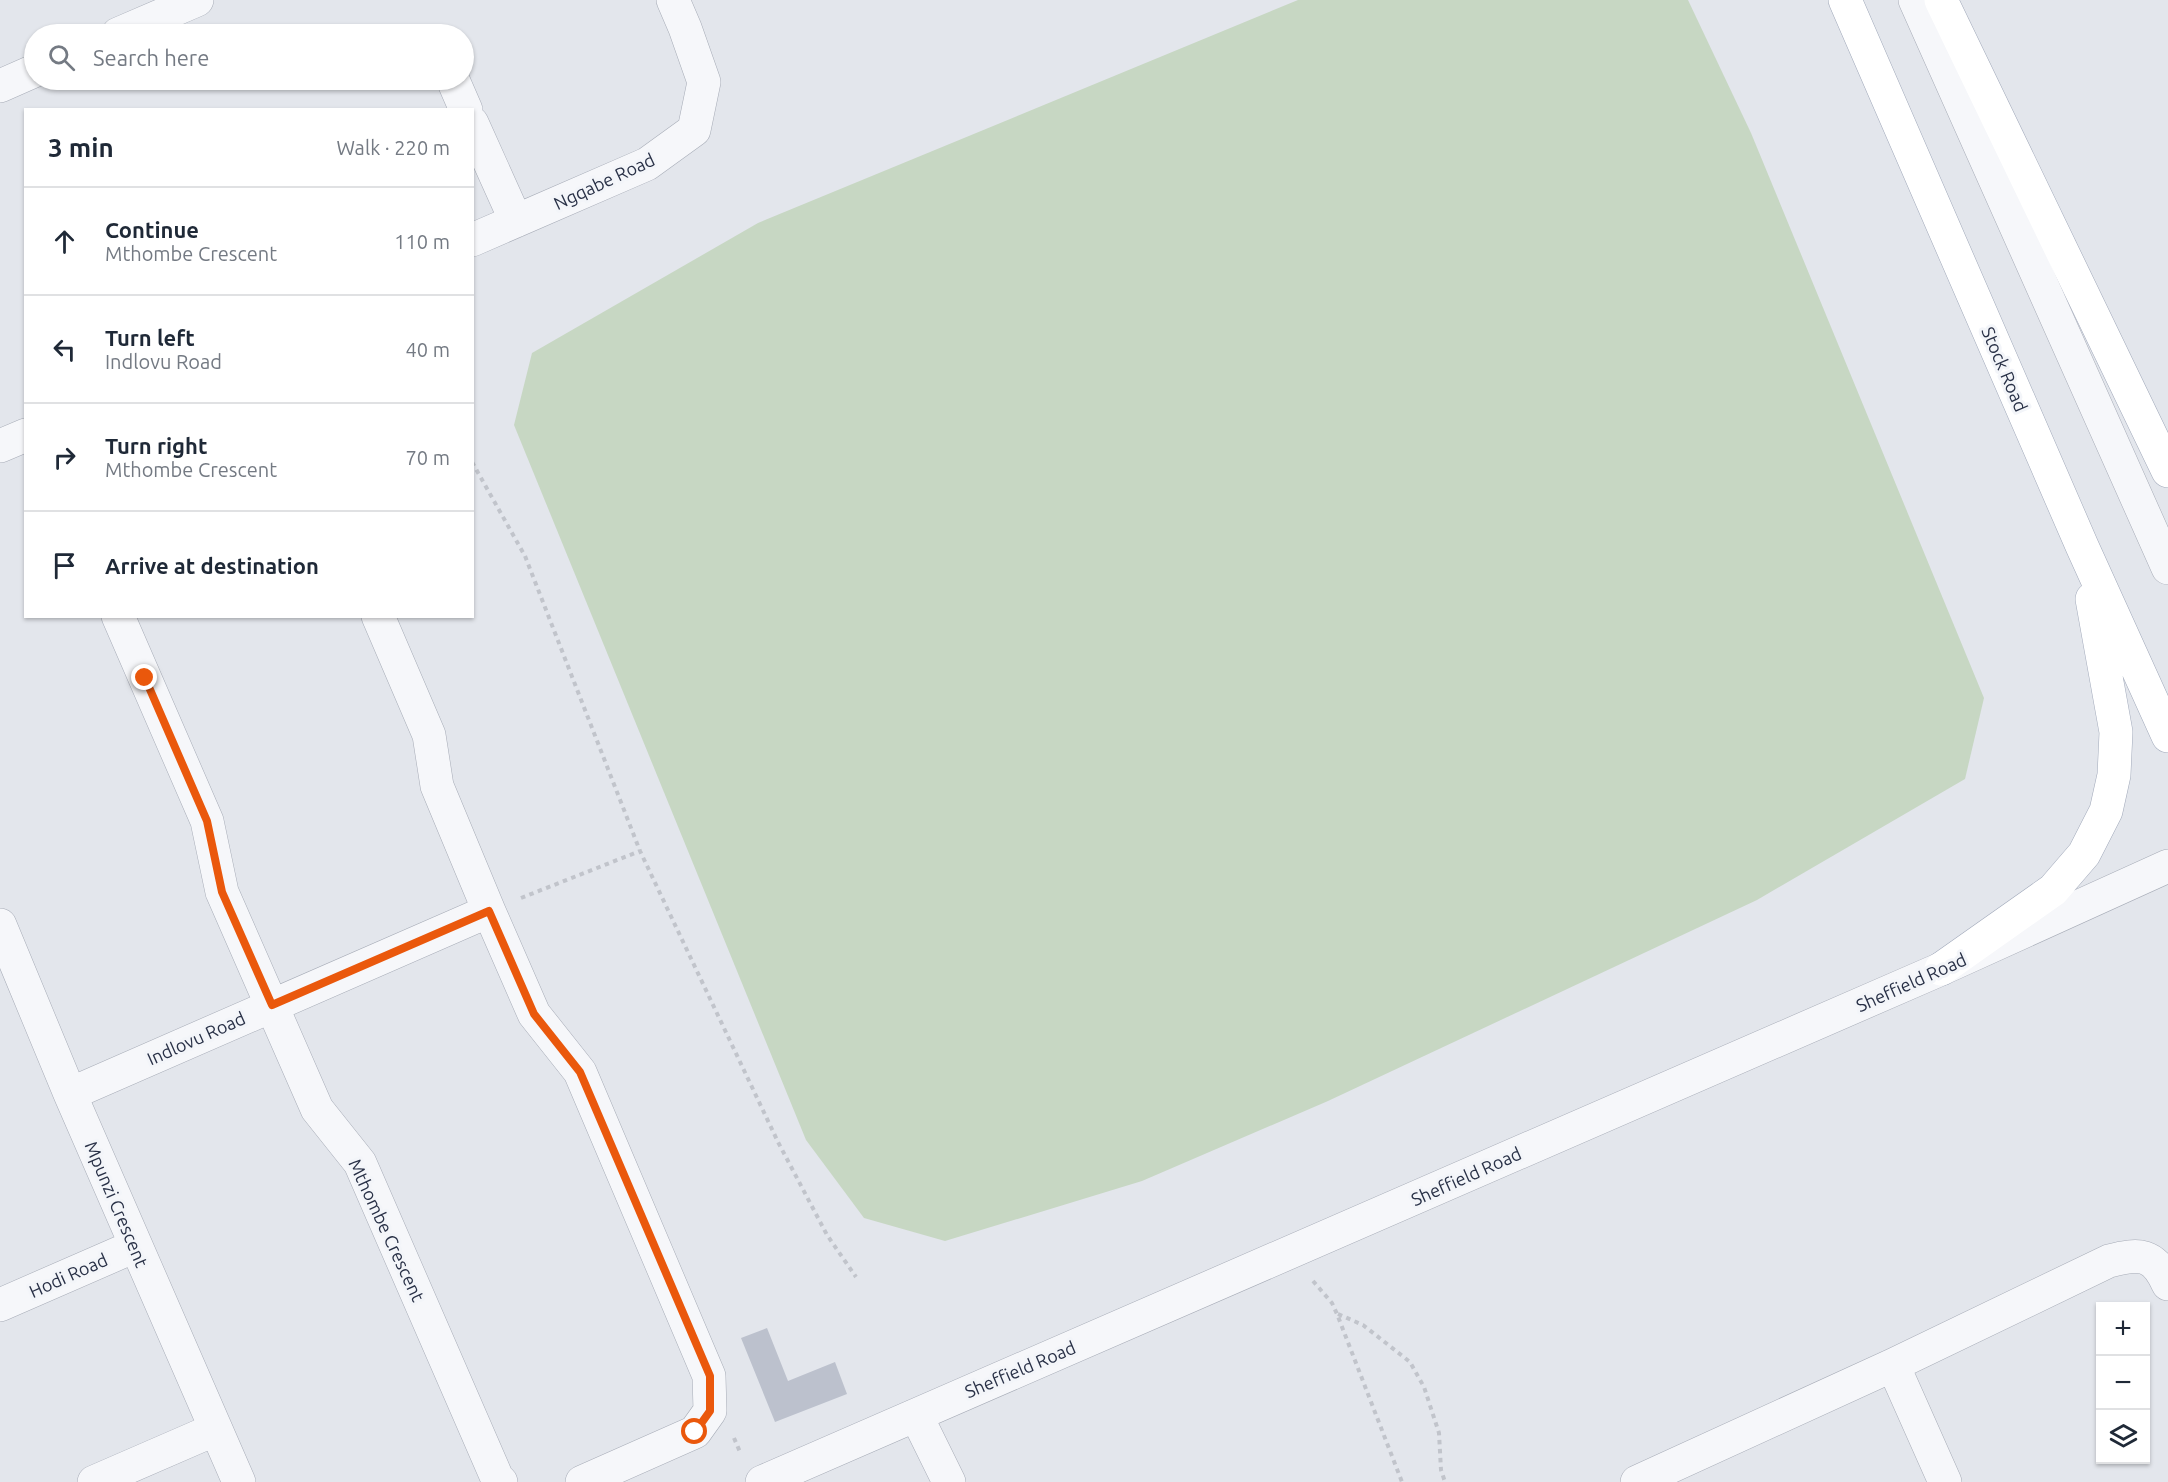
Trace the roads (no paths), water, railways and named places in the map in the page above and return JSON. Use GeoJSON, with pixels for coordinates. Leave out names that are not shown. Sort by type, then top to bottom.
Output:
{"type":"FeatureCollection","features":[{"type":"Feature","properties":{"kind":"main road","name":"Stock Road"},"geometry":{"type":"LineString","coordinates":[[1845,0],[2082,546],[2168,736]]}},
{"type":"Feature","properties":{"kind":"main road"},"geometry":{"type":"LineString","coordinates":[[1941,0],[2165,462]]}},
{"type":"Feature","properties":{"kind":"main road"},"geometry":{"type":"LineString","coordinates":[[1941,969],[2053,890],[2084,854],[2106,811],[2114,775],[2116,732],[2082,546]]}},
{"type":"Feature","properties":{"kind":"street","name":"Ngqabe Road"},"geometry":{"type":"LineString","coordinates":[[474,239],[647,164],[694,130],[704,82],[673,0]]}},
{"type":"Feature","properties":{"kind":"street"},"geometry":{"type":"LineString","coordinates":[[1915,0],[2168,568]]}},
{"type":"Feature","properties":{"kind":"street"},"geometry":{"type":"LineString","coordinates":[[140,24],[190,1]]}},
{"type":"Feature","properties":{"kind":"street"},"geometry":{"type":"LineString","coordinates":[[0,86],[24,75]]}},
{"type":"Feature","properties":{"kind":"street"},"geometry":{"type":"LineString","coordinates":[[457,90],[465,108]]}},
{"type":"Feature","properties":{"kind":"street"},"geometry":{"type":"LineString","coordinates":[[474,127],[516,221]]}},
{"type":"Feature","properties":{"kind":"street"},"geometry":{"type":"LineString","coordinates":[[0,446],[24,436]]}},
{"type":"Feature","properties":{"kind":"street","name":"Mthombe Crescent"},"geometry":{"type":"LineString","coordinates":[[119,618],[207,821],[222,892],[316,1109],[360,1163],[497,1478],[501,1482]]}},
{"type":"Feature","properties":{"kind":"street"},"geometry":{"type":"LineString","coordinates":[[379,618],[429,735],[437,786],[489,911],[534,1014],[580,1072],[710,1376],[710,1411],[695,1432],[582,1482]]}},
{"type":"Feature","properties":{"kind":"street","name":"Sheffield Road"},"geometry":{"type":"LineString","coordinates":[[762,1482],[1941,969],[2168,866]]}},
{"type":"Feature","properties":{"kind":"street","name":"Indlovu Road"},"geometry":{"type":"LineString","coordinates":[[70,1094],[489,911]]}},
{"type":"Feature","properties":{"kind":"street","name":"Mpunzi Crescent"},"geometry":{"type":"LineString","coordinates":[[1,928],[135,1246],[239,1482]]}},
{"type":"Feature","properties":{"kind":"street","name":"Hodi Road"},"geometry":{"type":"LineString","coordinates":[[0,1305],[135,1246]]}},
{"type":"Feature","properties":{"kind":"street"},"geometry":{"type":"LineString","coordinates":[[1637,1482],[1893,1365],[2109,1261],[2143,1256],[2153,1260],[2162,1269],[2168,1284]]}},
{"type":"Feature","properties":{"kind":"street"},"geometry":{"type":"LineString","coordinates":[[1893,1365],[1945,1482]]}},
{"type":"Feature","properties":{"kind":"street"},"geometry":{"type":"LineString","coordinates":[[916,1414],[949,1482]]}},
{"type":"Feature","properties":{"kind":"street"},"geometry":{"type":"LineString","coordinates":[[94,1482],[216,1429]]}}]}
